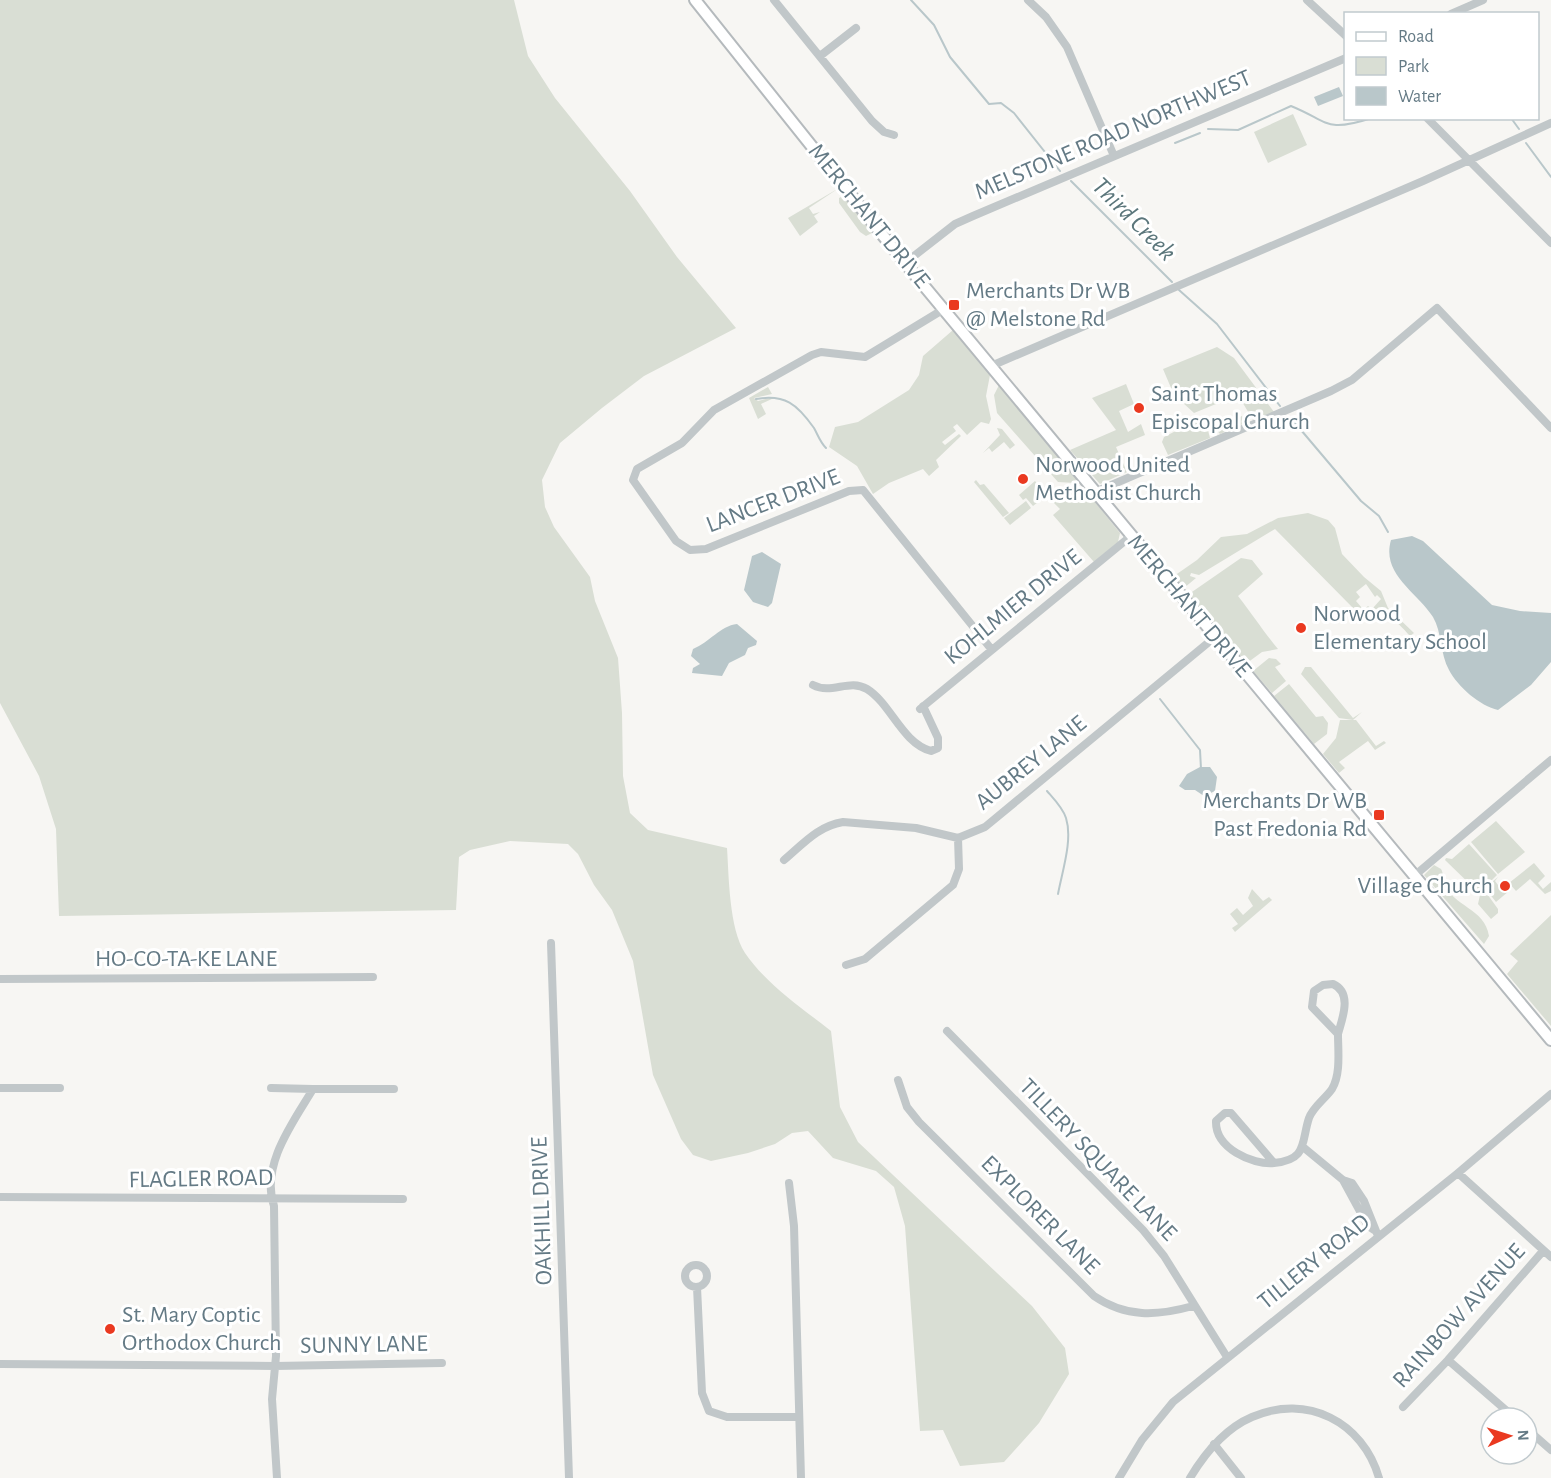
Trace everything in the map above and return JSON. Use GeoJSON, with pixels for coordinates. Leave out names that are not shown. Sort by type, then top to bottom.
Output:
{"type":"FeatureCollection","features":[{"type":"Feature","properties":{"kind":"main road","name":"MERCHANT DRIVE"},"geometry":{"type":"LineString","coordinates":[[695,0],[905,263],[1551,1040]]}},
{"type":"Feature","properties":{"kind":"street"},"geometry":{"type":"LineString","coordinates":[[774,0],[872,121],[884,132],[894,135]]}},
{"type":"Feature","properties":{"kind":"street"},"geometry":{"type":"LineString","coordinates":[[1028,0],[1046,17],[1063,40],[1114,156]]}},
{"type":"Feature","properties":{"kind":"street"},"geometry":{"type":"LineString","coordinates":[[1307,0],[1344,34]]}},
{"type":"Feature","properties":{"kind":"street"},"geometry":{"type":"LineString","coordinates":[[1456,12],[1483,0]]}},
{"type":"Feature","properties":{"kind":"street"},"geometry":{"type":"LineString","coordinates":[[820,56],[856,28]]}},
{"type":"Feature","properties":{"kind":"street","name":"MELSTONE ROAD NORTHWEST"},"geometry":{"type":"LineString","coordinates":[[905,263],[958,223],[1344,59]]}},
{"type":"Feature","properties":{"kind":"street"},"geometry":{"type":"LineString","coordinates":[[1429,120],[1551,243]]}},
{"type":"Feature","properties":{"kind":"street"},"geometry":{"type":"LineString","coordinates":[[991,366],[1551,123]]}},
{"type":"Feature","properties":{"kind":"street"},"geometry":{"type":"LineString","coordinates":[[1095,492],[1329,392],[1352,380],[1437,308],[1551,428]]}},
{"type":"Feature","properties":{"kind":"street","name":"LANCER DRIVE"},"geometry":{"type":"LineString","coordinates":[[944,309],[865,357],[821,352],[812,355],[714,410],[682,443],[638,469],[633,480],[676,541],[690,550],[706,549],[849,491],[863,490],[992,650]]}},
{"type":"Feature","properties":{"kind":"street","name":"KOHLMIER DRIVE"},"geometry":{"type":"LineString","coordinates":[[813,686],[823,690],[852,685],[867,689],[919,745],[931,751],[938,748],[922,708],[1131,536]]}},
{"type":"Feature","properties":{"kind":"street","name":"AUBREY LANE"},"geometry":{"type":"LineString","coordinates":[[958,838],[985,827],[1215,638]]}},
{"type":"Feature","properties":{"kind":"street"},"geometry":{"type":"LineString","coordinates":[[1413,876],[1551,760]]}},
{"type":"Feature","properties":{"kind":"street"},"geometry":{"type":"LineString","coordinates":[[784,861],[823,827],[843,822],[916,828],[958,838],[959,869],[952,885],[865,959],[846,965]]}},
{"type":"Feature","properties":{"kind":"street","name":"OAKHILL DRIVE"},"geometry":{"type":"LineString","coordinates":[[551,943],[569,1478]]}},
{"type":"Feature","properties":{"kind":"street","name":"HO-CO-TA-KE LANE"},"geometry":{"type":"LineString","coordinates":[[0,979],[373,977]]}},
{"type":"Feature","properties":{"kind":"street"},"geometry":{"type":"LineString","coordinates":[[1274,1163],[1231,1113],[1225,1113],[1216,1121],[1217,1131],[1232,1149],[1252,1161],[1274,1163],[1294,1159],[1303,1147],[1309,1118],[1333,1087],[1337,1074],[1338,1034],[1345,1009],[1343,992],[1333,984],[1323,985],[1314,991],[1312,1007],[1338,1034]]}},
{"type":"Feature","properties":{"kind":"street","name":"TILLERY SQUARE LANE"},"geometry":{"type":"LineString","coordinates":[[947,1031],[1137,1222],[1164,1256],[1193,1306],[1227,1357]]}},
{"type":"Feature","properties":{"kind":"street","name":"EXPLORER LANE"},"geometry":{"type":"LineString","coordinates":[[898,1080],[908,1107],[919,1122],[1094,1296],[1117,1308],[1143,1314],[1170,1312],[1193,1306]]}},
{"type":"Feature","properties":{"kind":"street"},"geometry":{"type":"LineString","coordinates":[[0,1088],[60,1088]]}},
{"type":"Feature","properties":{"kind":"street"},"geometry":{"type":"LineString","coordinates":[[271,1088],[394,1089]]}},
{"type":"Feature","properties":{"kind":"street"},"geometry":{"type":"LineString","coordinates":[[277,1478],[272,1399],[275,1366],[272,1172],[280,1149],[314,1089]]}},
{"type":"Feature","properties":{"kind":"street","name":"TILLERY ROAD"},"geometry":{"type":"LineString","coordinates":[[1119,1478],[1157,1419],[1227,1357],[1376,1233],[1458,1173],[1551,1094]]}},
{"type":"Feature","properties":{"kind":"street"},"geometry":{"type":"LineString","coordinates":[[1303,1147],[1343,1180],[1368,1226],[1376,1233]]}},
{"type":"Feature","properties":{"kind":"street"},"geometry":{"type":"LineString","coordinates":[[1458,1173],[1551,1257]]}},
{"type":"Feature","properties":{"kind":"street"},"geometry":{"type":"LineString","coordinates":[[789,1183],[794,1226],[801,1478]]}},
{"type":"Feature","properties":{"kind":"street","name":"FLAGLER ROAD"},"geometry":{"type":"LineString","coordinates":[[0,1197],[163,1200],[271,1197],[403,1199]]}},
{"type":"Feature","properties":{"kind":"street","name":"RAINBOW AVENUE"},"geometry":{"type":"LineString","coordinates":[[1403,1407],[1448,1360],[1543,1251]]}},
{"type":"Feature","properties":{"kind":"street"},"geometry":{"type":"LineString","coordinates":[[697,1287],[702,1393],[709,1411],[717,1416],[727,1417],[799,1417]]}},
{"type":"Feature","properties":{"kind":"street"},"geometry":{"type":"LineString","coordinates":[[1448,1360],[1501,1406]]}},
{"type":"Feature","properties":{"kind":"street","name":"SUNNY LANE"},"geometry":{"type":"LineString","coordinates":[[0,1364],[275,1366],[442,1363]]}},
{"type":"Feature","properties":{"kind":"street"},"geometry":{"type":"LineString","coordinates":[[1190,1478],[1214,1444],[1250,1418],[1270,1411],[1287,1409],[1330,1416],[1357,1435],[1374,1460],[1379,1478]]}},
{"type":"Feature","properties":{"kind":"street"},"geometry":{"type":"LineString","coordinates":[[1539,1440],[1551,1450]]}},
{"type":"Feature","properties":{"kind":"street"},"geometry":{"type":"LineString","coordinates":[[1214,1444],[1241,1478]]}},
{"type":"Feature","properties":{"kind":"green space"},"geometry":{"type":"Polygon","coordinates":[[[0,0],[514,0],[528,56],[555,98],[630,191],[677,257],[736,328],[644,376],[602,408],[560,443],[542,480],[545,507],[554,527],[590,577],[595,601],[618,658],[623,776],[630,813],[648,830],[727,848],[731,902],[740,942],[745,953],[764,975],[785,995],[831,1031],[840,1107],[858,1142],[1032,1306],[1065,1348],[1069,1374],[1039,1423],[1004,1462],[960,1466],[943,1430],[920,1431],[905,1226],[894,1187],[876,1171],[833,1158],[808,1131],[792,1133],[775,1144],[748,1153],[711,1161],[693,1155],[681,1139],[653,1075],[633,961],[612,910],[594,885],[578,854],[568,844],[510,841],[470,850],[459,857],[456,910],[59,916],[56,829],[39,776],[0,703],[0,0]]]}},
{"type":"Feature","properties":{"kind":"green space"},"geometry":{"type":"Polygon","coordinates":[[[1293,114],[1307,145],[1268,163],[1254,132],[1293,114]]]}},
{"type":"Feature","properties":{"kind":"green space"},"geometry":{"type":"Polygon","coordinates":[[[839,188],[809,208],[813,214],[820,212],[814,216],[818,222],[800,236],[788,218],[839,188]]]}},
{"type":"Feature","properties":{"kind":"green space"},"geometry":{"type":"Polygon","coordinates":[[[843,196],[872,230],[872,233],[866,236],[860,232],[839,203],[839,198],[843,196]]]}},
{"type":"Feature","properties":{"kind":"green space"},"geometry":{"type":"Polygon","coordinates":[[[953,330],[990,375],[986,396],[991,419],[989,424],[981,422],[967,435],[957,424],[953,427],[956,431],[942,442],[945,445],[959,434],[961,436],[936,460],[939,467],[929,476],[923,469],[889,483],[873,494],[857,466],[829,447],[835,427],[858,422],[909,390],[919,375],[923,356],[953,330]]]}},
{"type":"Feature","properties":{"kind":"green space"},"geometry":{"type":"Polygon","coordinates":[[[1217,347],[1234,358],[1274,412],[1253,420],[1238,395],[1194,413],[1182,402],[1177,402],[1163,369],[1217,347]]]}},
{"type":"Feature","properties":{"kind":"green space"},"geometry":{"type":"Polygon","coordinates":[[[1126,384],[1134,404],[1119,411],[1128,432],[1141,424],[1145,435],[1116,447],[1127,472],[1100,484],[1070,450],[1116,430],[1092,398],[1126,384]]]}},
{"type":"Feature","properties":{"kind":"green space"},"geometry":{"type":"Polygon","coordinates":[[[999,385],[1076,479],[1075,483],[1058,482],[997,413],[994,395],[999,385]]]}},
{"type":"Feature","properties":{"kind":"green space"},"geometry":{"type":"Polygon","coordinates":[[[768,387],[772,394],[754,398],[758,401],[774,398],[761,404],[766,414],[758,419],[749,398],[768,387]]]}},
{"type":"Feature","properties":{"kind":"green space"},"geometry":{"type":"Polygon","coordinates":[[[1242,416],[1243,424],[1220,434],[1215,428],[1242,416]]]}},
{"type":"Feature","properties":{"kind":"green space"},"geometry":{"type":"Polygon","coordinates":[[[1197,420],[1206,423],[1210,438],[1168,455],[1162,442],[1164,437],[1197,420]]]}},
{"type":"Feature","properties":{"kind":"green space"},"geometry":{"type":"Polygon","coordinates":[[[997,428],[1002,429],[1015,445],[1010,449],[1004,442],[992,452],[989,448],[983,453],[1000,435],[997,428]]]}},
{"type":"Feature","properties":{"kind":"green space"},"geometry":{"type":"Polygon","coordinates":[[[976,480],[980,485],[984,484],[1009,513],[1003,517],[974,482],[976,480]]]}},
{"type":"Feature","properties":{"kind":"green space"},"geometry":{"type":"Polygon","coordinates":[[[1035,481],[1047,495],[1033,506],[1026,498],[1023,500],[1019,495],[1035,481]]]}},
{"type":"Feature","properties":{"kind":"green space"},"geometry":{"type":"Polygon","coordinates":[[[1070,490],[1086,491],[1120,533],[1118,542],[1094,562],[1053,515],[1060,509],[1054,503],[1057,495],[1070,490]]]}},
{"type":"Feature","properties":{"kind":"green space"},"geometry":{"type":"Polygon","coordinates":[[[1026,501],[1031,508],[1010,525],[1004,518],[1026,501]]]}},
{"type":"Feature","properties":{"kind":"green space"},"geometry":{"type":"Polygon","coordinates":[[[1308,513],[1328,520],[1335,528],[1342,554],[1381,591],[1388,608],[1414,633],[1410,636],[1400,625],[1384,615],[1362,611],[1368,606],[1372,609],[1381,599],[1377,595],[1375,597],[1366,584],[1356,592],[1360,597],[1356,601],[1362,608],[1355,610],[1275,529],[1199,575],[1191,573],[1190,576],[1196,578],[1184,588],[1174,576],[1197,560],[1221,537],[1247,534],[1278,518],[1308,513]]]}},
{"type":"Feature","properties":{"kind":"green space"},"geometry":{"type":"Polygon","coordinates":[[[1241,558],[1252,560],[1263,574],[1238,596],[1278,649],[1262,652],[1247,663],[1189,594],[1241,558]]]}},
{"type":"Feature","properties":{"kind":"green space"},"geometry":{"type":"Polygon","coordinates":[[[1269,658],[1276,659],[1281,664],[1275,667],[1286,681],[1272,693],[1253,671],[1269,658]]]}},
{"type":"Feature","properties":{"kind":"green space"},"geometry":{"type":"Polygon","coordinates":[[[1305,667],[1311,667],[1353,718],[1362,712],[1353,720],[1339,718],[1301,674],[1305,667]]]}},
{"type":"Feature","properties":{"kind":"green space"},"geometry":{"type":"Polygon","coordinates":[[[1289,684],[1316,717],[1323,716],[1328,723],[1327,734],[1314,744],[1274,696],[1289,684]]]}},
{"type":"Feature","properties":{"kind":"green space"},"geometry":{"type":"Polygon","coordinates":[[[1340,720],[1356,720],[1376,746],[1384,741],[1386,743],[1375,750],[1368,741],[1339,762],[1345,768],[1339,773],[1323,754],[1336,738],[1340,720]]]}},
{"type":"Feature","properties":{"kind":"green space"},"geometry":{"type":"Polygon","coordinates":[[[1496,821],[1525,852],[1498,874],[1471,842],[1496,821]]]}},
{"type":"Feature","properties":{"kind":"green space"},"geometry":{"type":"Polygon","coordinates":[[[1469,844],[1497,875],[1479,893],[1445,860],[1446,858],[1452,859],[1469,844]]]}},
{"type":"Feature","properties":{"kind":"green space"},"geometry":{"type":"Polygon","coordinates":[[[1534,863],[1545,876],[1538,883],[1543,889],[1551,882],[1551,891],[1545,894],[1530,879],[1516,891],[1509,883],[1534,863]]]}},
{"type":"Feature","properties":{"kind":"green space"},"geometry":{"type":"Polygon","coordinates":[[[1434,865],[1441,869],[1443,882],[1454,897],[1482,919],[1489,936],[1484,944],[1424,875],[1434,865]]]}},
{"type":"Feature","properties":{"kind":"green space"},"geometry":{"type":"Polygon","coordinates":[[[1498,877],[1495,881],[1501,889],[1505,886],[1509,891],[1496,902],[1485,888],[1498,877]]]}},
{"type":"Feature","properties":{"kind":"green space"},"geometry":{"type":"Polygon","coordinates":[[[1252,889],[1263,901],[1269,897],[1272,900],[1235,932],[1232,928],[1238,924],[1230,914],[1237,908],[1243,915],[1253,906],[1248,898],[1252,889]]]}},
{"type":"Feature","properties":{"kind":"green space"},"geometry":{"type":"Polygon","coordinates":[[[1485,891],[1498,909],[1498,913],[1491,919],[1478,904],[1480,895],[1485,891]]]}},
{"type":"Feature","properties":{"kind":"green space"},"geometry":{"type":"Polygon","coordinates":[[[1551,915],[1551,1026],[1507,974],[1518,961],[1510,954],[1551,915]]]}},
{"type":"Feature","properties":{"kind":"water"},"geometry":{"type":"Polygon","coordinates":[[[1339,87],[1343,96],[1318,106],[1314,97],[1339,87]]]}},
{"type":"Feature","properties":{"kind":"water"},"geometry":{"type":"Polygon","coordinates":[[[1412,536],[1423,541],[1492,605],[1520,611],[1551,613],[1551,662],[1531,685],[1498,710],[1477,700],[1453,676],[1446,664],[1433,617],[1402,582],[1391,563],[1389,552],[1391,540],[1412,536]]]}},
{"type":"Feature","properties":{"kind":"water"},"geometry":{"type":"Polygon","coordinates":[[[762,552],[781,564],[772,603],[768,607],[753,602],[744,590],[752,556],[762,552]]]}},
{"type":"Feature","properties":{"kind":"water"},"geometry":{"type":"Polygon","coordinates":[[[737,624],[757,641],[756,645],[748,648],[745,655],[729,663],[722,676],[692,673],[693,668],[700,664],[691,656],[693,649],[725,628],[737,624]]]}},
{"type":"Feature","properties":{"kind":"water"},"geometry":{"type":"Polygon","coordinates":[[[1200,767],[1210,767],[1217,777],[1215,791],[1204,796],[1195,790],[1185,790],[1179,786],[1187,774],[1200,767]]]}},
{"type":"Feature","properties":{"kind":"waterway","name":"Third Creek"},"geometry":{"type":"LineString","coordinates":[[911,0],[934,25],[950,57],[989,104],[1001,103],[1014,113],[1060,171]]}},
{"type":"Feature","properties":{"kind":"waterway"},"geometry":{"type":"LineString","coordinates":[[1208,129],[1238,130],[1291,106],[1328,124],[1345,125],[1364,120]]}},
{"type":"Feature","properties":{"kind":"waterway"},"geometry":{"type":"LineString","coordinates":[[1512,120],[1519,129]]}},
{"type":"Feature","properties":{"kind":"waterway"},"geometry":{"type":"LineString","coordinates":[[1175,143],[1200,133]]}},
{"type":"Feature","properties":{"kind":"waterway"},"geometry":{"type":"LineString","coordinates":[[1526,143],[1551,177]]}},
{"type":"Feature","properties":{"kind":"waterway","name":"Third Creek"},"geometry":{"type":"LineString","coordinates":[[1071,181],[1172,282]]}},
{"type":"Feature","properties":{"kind":"waterway","name":"Third Creek"},"geometry":{"type":"LineString","coordinates":[[1179,290],[1217,324],[1280,406]]}},
{"type":"Feature","properties":{"kind":"waterway"},"geometry":{"type":"LineString","coordinates":[[756,399],[775,398],[796,407],[814,428],[826,448]]}},
{"type":"Feature","properties":{"kind":"waterway","name":"Third Creek"},"geometry":{"type":"LineString","coordinates":[[1290,417],[1361,501],[1379,516],[1388,532]]}},
{"type":"Feature","properties":{"kind":"waterway"},"geometry":{"type":"LineString","coordinates":[[1160,699],[1200,750],[1201,769]]}},
{"type":"Feature","properties":{"kind":"waterway"},"geometry":{"type":"LineString","coordinates":[[1047,791],[1063,811],[1068,827],[1068,846],[1058,894]]}},
{"type":"Feature","properties":{"kind":"place","name":"Merchants Dr WB @ Melstone Rd"},"geometry":{"type":"Point","coordinates":[954,305]}},
{"type":"Feature","properties":{"kind":"place","name":"Saint Thomas Episcopal Church"},"geometry":{"type":"Point","coordinates":[1139,408]}},
{"type":"Feature","properties":{"kind":"place","name":"Norwood United Methodist Church"},"geometry":{"type":"Point","coordinates":[1023,479]}},
{"type":"Feature","properties":{"kind":"place","name":"Norwood Elementary School"},"geometry":{"type":"Point","coordinates":[1301,628]}},
{"type":"Feature","properties":{"kind":"place","name":"Merchants Dr WB Past Fredonia Rd"},"geometry":{"type":"Point","coordinates":[1379,815]}},
{"type":"Feature","properties":{"kind":"place","name":"Village Church"},"geometry":{"type":"Point","coordinates":[1505,886]}},
{"type":"Feature","properties":{"kind":"place","name":"St. Mary Coptic Orthodox Church"},"geometry":{"type":"Point","coordinates":[110,1329]}}]}
